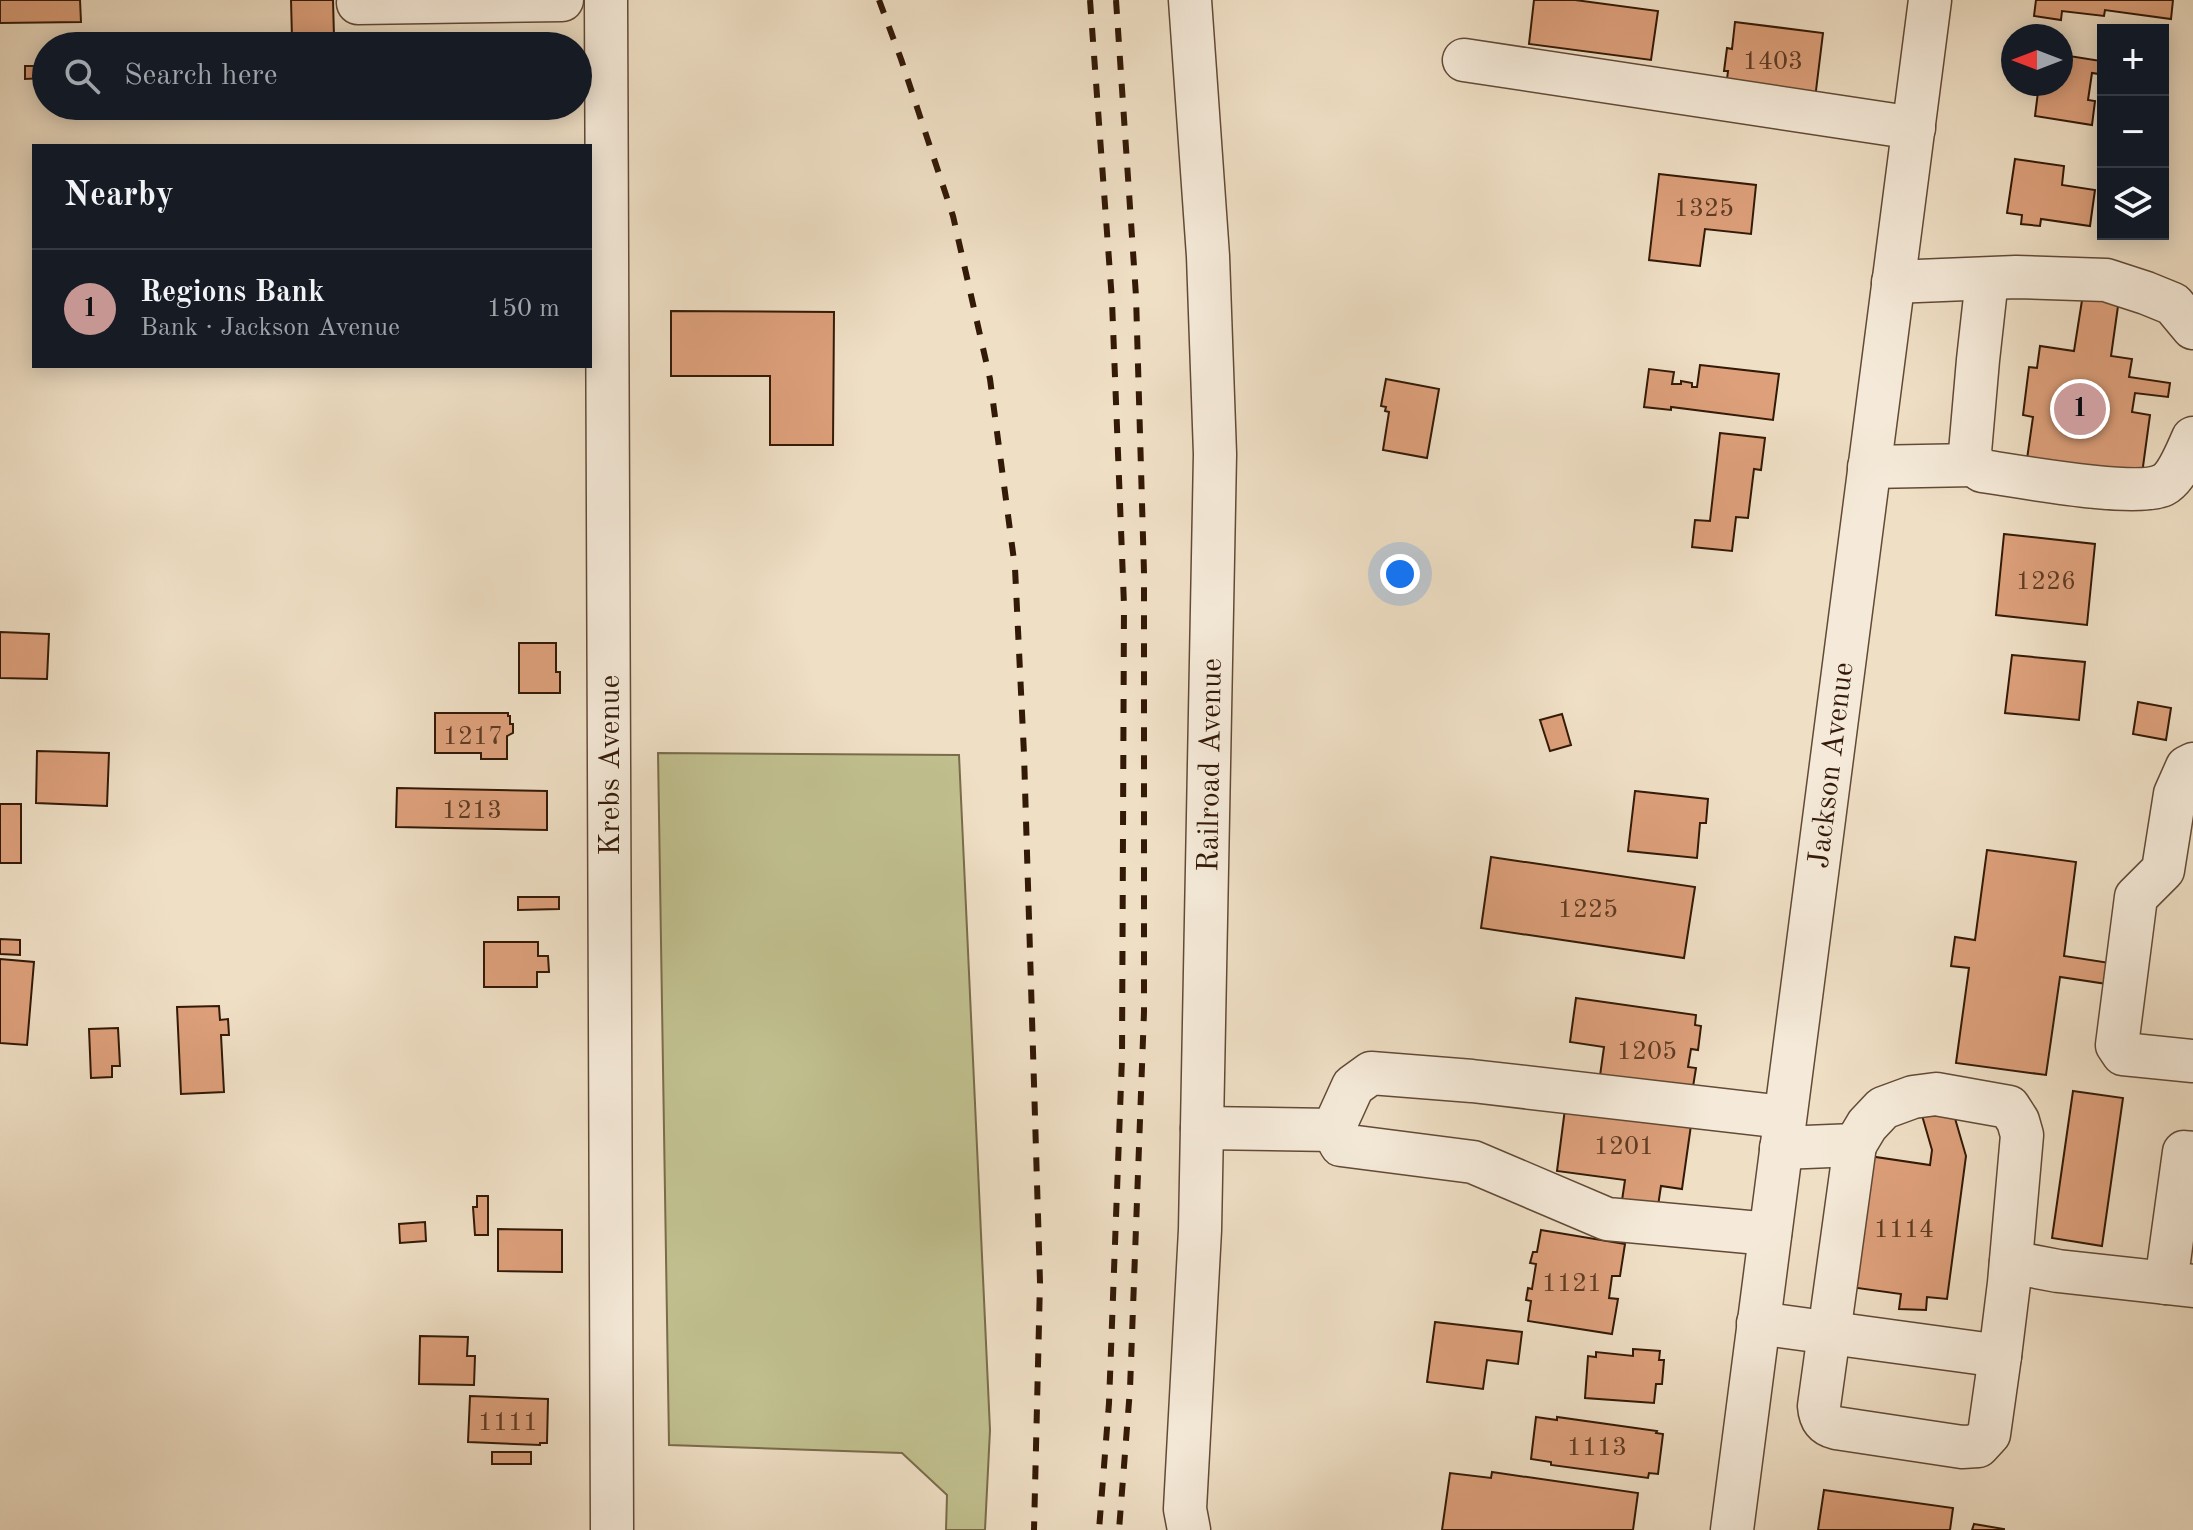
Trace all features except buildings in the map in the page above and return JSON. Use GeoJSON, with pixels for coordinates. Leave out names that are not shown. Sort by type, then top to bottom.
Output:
{"type":"FeatureCollection","features":[{"type":"Feature","properties":{"kind":"street"},"geometry":{"type":"LineString","coordinates":[[358,3],[562,0]]}},
{"type":"Feature","properties":{"kind":"street","name":"Krebs Avenue"},"geometry":{"type":"LineString","coordinates":[[606,0],[612,1530]]}},
{"type":"Feature","properties":{"kind":"street","name":"Railroad Avenue"},"geometry":{"type":"LineString","coordinates":[[1189,1530],[1185,1509],[1186,1465],[1200,1230],[1215,454],[1208,256],[1190,0]]}},
{"type":"Feature","properties":{"kind":"street","name":"Jackson Avenue"},"geometry":{"type":"LineString","coordinates":[[1732,1530],[1930,0]]}},
{"type":"Feature","properties":{"kind":"street"},"geometry":{"type":"LineString","coordinates":[[1464,60],[1914,128]]}},
{"type":"Feature","properties":{"kind":"street"},"geometry":{"type":"LineString","coordinates":[[1893,282],[2016,277],[2106,280],[2173,304],[2193,328]]}},
{"type":"Feature","properties":{"kind":"street"},"geometry":{"type":"LineString","coordinates":[[1987,279],[1970,452],[1974,465],[1982,471],[2140,490],[2165,484],[2181,465],[2193,438]]}},
{"type":"Feature","properties":{"kind":"street"},"geometry":{"type":"LineString","coordinates":[[1869,467],[1974,465]]}},
{"type":"Feature","properties":{"kind":"street"},"geometry":{"type":"LineString","coordinates":[[2193,764],[2187,767],[2175,794],[2163,870],[2136,897],[2117,1045],[2123,1054],[2193,1061]]}},
{"type":"Feature","properties":{"kind":"street"},"geometry":{"type":"LineString","coordinates":[[1333,1130],[1353,1086],[1371,1073],[1472,1081],[1855,1145]]}},
{"type":"Feature","properties":{"kind":"street"},"geometry":{"type":"LineString","coordinates":[[1936,1094],[2009,1107],[2022,1135],[2011,1262],[1989,1434],[1978,1446],[1962,1447],[1826,1425],[1820,1417],[1819,1406],[1855,1145],[1867,1125],[1883,1108],[1913,1097],[1936,1094]]}},
{"type":"Feature","properties":{"kind":"street"},"geometry":{"type":"LineString","coordinates":[[1202,1128],[1333,1130]]}},
{"type":"Feature","properties":{"kind":"street"},"geometry":{"type":"LineString","coordinates":[[1333,1130],[1341,1145],[1473,1162],[1607,1219],[1770,1234]]}},
{"type":"Feature","properties":{"kind":"street"},"geometry":{"type":"LineString","coordinates":[[2011,1262],[2058,1271],[2180,1285],[2184,1152],[2193,1153]]}},
{"type":"Feature","properties":{"kind":"street"},"geometry":{"type":"LineString","coordinates":[[1758,1323],[2000,1356]]}},
{"type":"Feature","properties":{"kind":"shaded area"},"geometry":{"type":"Polygon","coordinates":[[[658,753],[959,755],[990,1430],[985,1530],[946,1530],[947,1495],[902,1453],[669,1445],[658,753]]]}},
{"type":"Feature","properties":{"kind":"railway"},"geometry":{"type":"LineString","coordinates":[[879,0],[953,216],[990,379],[1015,568],[1024,754],[1040,1282],[1034,1530]]}},
{"type":"Feature","properties":{"kind":"railway"},"geometry":{"type":"LineString","coordinates":[[1090,0],[1112,301],[1124,605],[1122,1058],[1109,1403],[1099,1530]]}},
{"type":"Feature","properties":{"kind":"railway"},"geometry":{"type":"LineString","coordinates":[[1116,0],[1136,296],[1144,572],[1144,1012],[1130,1389],[1119,1530]]}},
{"type":"Feature","properties":{"kind":"place","name":"Regions Bank"},"geometry":{"type":"Point","coordinates":[2080,409]}}]}
